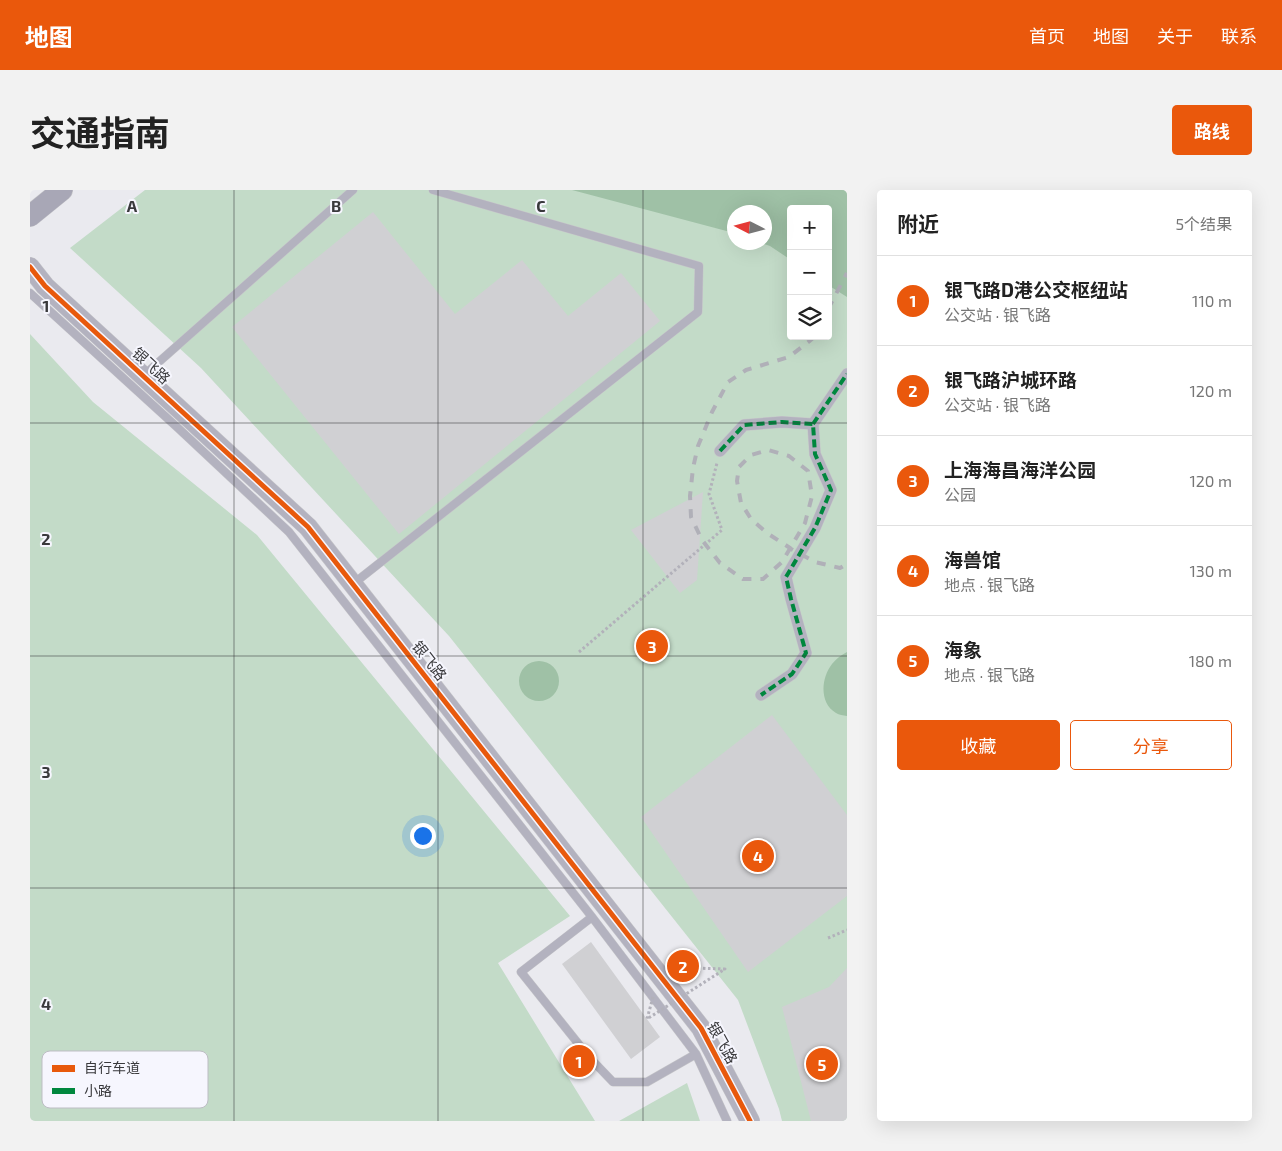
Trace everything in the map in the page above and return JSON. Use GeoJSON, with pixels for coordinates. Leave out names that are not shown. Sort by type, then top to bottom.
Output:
{"type":"FeatureCollection","features":[{"type":"Feature","properties":{"kind":"main road"},"geometry":{"type":"LineString","coordinates":[[30,216],[62,190]]}},
{"type":"Feature","properties":{"kind":"street","name":"银飞路"},"geometry":{"type":"LineString","coordinates":[[30,266],[45,286],[308,528],[701,1028],[750,1121]]}},
{"type":"Feature","properties":{"kind":"street"},"geometry":{"type":"LineString","coordinates":[[761,695],[792,674],[806,653],[786,577],[815,528],[831,490],[815,454],[813,424],[847,374]]}},
{"type":"Feature","properties":{"kind":"street"},"geometry":{"type":"LineString","coordinates":[[720,450],[744,425],[782,422],[813,424]]}},
{"type":"Feature","properties":{"kind":"lane"},"geometry":{"type":"LineString","coordinates":[[143,376],[353,190]]}},
{"type":"Feature","properties":{"kind":"lane"},"geometry":{"type":"LineString","coordinates":[[353,584],[698,312],[699,266],[433,190]]}},
{"type":"Feature","properties":{"kind":"lane"},"geometry":{"type":"LineString","coordinates":[[30,293],[289,532],[592,917],[696,1054],[727,1121]]}},
{"type":"Feature","properties":{"kind":"lane"},"geometry":{"type":"LineString","coordinates":[[592,917],[521,972],[589,1057],[613,1082],[647,1082],[696,1054]]}},
{"type":"Feature","properties":{"kind":"path"},"geometry":{"type":"LineString","coordinates":[[579,652],[722,530],[708,494],[720,450]]}},
{"type":"Feature","properties":{"kind":"path"},"geometry":{"type":"LineString","coordinates":[[828,938],[847,930]]}},
{"type":"Feature","properties":{"kind":"path"},"geometry":{"type":"LineString","coordinates":[[653,997],[646,1019],[724,969],[693,968]]}},
{"type":"Feature","properties":{"kind":"shaded area"},"geometry":{"type":"Polygon","coordinates":[[[145,190],[847,190],[847,1121],[782,1121],[738,1000],[449,636],[201,368],[70,248],[145,190]]]}},
{"type":"Feature","properties":{"kind":"shaded area"},"geometry":{"type":"Polygon","coordinates":[[[572,190],[847,190],[847,297],[832,288],[832,205],[787,205],[787,257],[772,247],[772,205],[727,205],[727,231],[572,190]]]}},
{"type":"Feature","properties":{"kind":"shaded area"},"geometry":{"type":"Polygon","coordinates":[[[30,334],[93,402],[257,535],[570,916],[498,963],[595,1121],[30,1121],[30,334]]]}},
{"type":"Feature","properties":{"kind":"shaded area"},"geometry":{"type":"Polygon","coordinates":[[[847,652],[847,716],[837,714],[830,709],[824,697],[824,683],[832,664],[847,652]]]}},
{"type":"Feature","properties":{"kind":"shaded area"},"geometry":{"type":"Polygon","coordinates":[[[543,661],[550,664],[556,670],[559,681],[558,689],[550,698],[543,701],[535,701],[528,698],[520,689],[519,677],[522,670],[531,662],[543,661]]]}},
{"type":"Feature","properties":{"kind":"shaded area"},"geometry":{"type":"Polygon","coordinates":[[[687,1083],[700,1121],[619,1121],[687,1083]]]}},
{"type":"Feature","properties":{"kind":"building"},"geometry":{"type":"Polygon","coordinates":[[[373,212],[455,314],[522,260],[568,316],[621,273],[660,321],[399,534],[232,327],[373,212]]]}},
{"type":"Feature","properties":{"kind":"building"},"geometry":{"type":"Polygon","coordinates":[[[703,492],[697,580],[680,593],[631,530],[703,492]]]}},
{"type":"Feature","properties":{"kind":"building"},"geometry":{"type":"Polygon","coordinates":[[[772,715],[847,815],[847,896],[748,972],[641,817],[772,715]]]}},
{"type":"Feature","properties":{"kind":"building"},"geometry":{"type":"Polygon","coordinates":[[[591,942],[660,1037],[631,1059],[562,964],[591,942]]]}},
{"type":"Feature","properties":{"kind":"building"},"geometry":{"type":"Polygon","coordinates":[[[847,968],[847,1121],[811,1121],[782,1007],[829,987],[847,968]]]}},
{"type":"Feature","properties":{"kind":"railway"},"geometry":{"type":"LineString","coordinates":[[832,301],[847,273]]}},
{"type":"Feature","properties":{"kind":"railway"},"geometry":{"type":"LineString","coordinates":[[790,548],[782,562],[763,579],[743,579],[720,563],[702,540],[691,517],[690,496],[698,446],[712,412],[728,382],[746,370],[789,357],[811,340]]}},
{"type":"Feature","properties":{"kind":"railway"},"geometry":{"type":"LineString","coordinates":[[768,450],[789,456],[808,471],[812,496],[805,523],[790,548],[767,533],[751,519],[741,503],[737,481],[739,467],[751,455],[768,450]]}},
{"type":"Feature","properties":{"kind":"railway"},"geometry":{"type":"LineString","coordinates":[[790,548],[815,562],[840,568],[847,564]]}},
{"type":"Feature","properties":{"kind":"marked path"},"geometry":{"type":"LineString","coordinates":[[813,424],[847,374]]}},
{"type":"Feature","properties":{"kind":"marked path"},"geometry":{"type":"LineString","coordinates":[[720,451],[744,425],[782,422],[813,424],[815,454],[831,490],[815,528],[786,577],[806,653],[792,674],[761,695]]}},
{"type":"Feature","properties":{"kind":"cycle path"},"geometry":{"type":"LineString","coordinates":[[30,267],[45,286],[308,527],[701,1028],[750,1121]]}},
{"type":"Feature","properties":{"kind":"place","name":"上海海昌海洋公园"},"geometry":{"type":"Point","coordinates":[652,646]}},
{"type":"Feature","properties":{"kind":"place","name":"海兽馆"},"geometry":{"type":"Point","coordinates":[758,856]}},
{"type":"Feature","properties":{"kind":"place","name":"银飞路沪城环路"},"geometry":{"type":"Point","coordinates":[683,966]}},
{"type":"Feature","properties":{"kind":"place","name":"银飞路D港公交枢纽站"},"geometry":{"type":"Point","coordinates":[579,1061]}},
{"type":"Feature","properties":{"kind":"place","name":"海象"},"geometry":{"type":"Point","coordinates":[822,1064]}}]}
